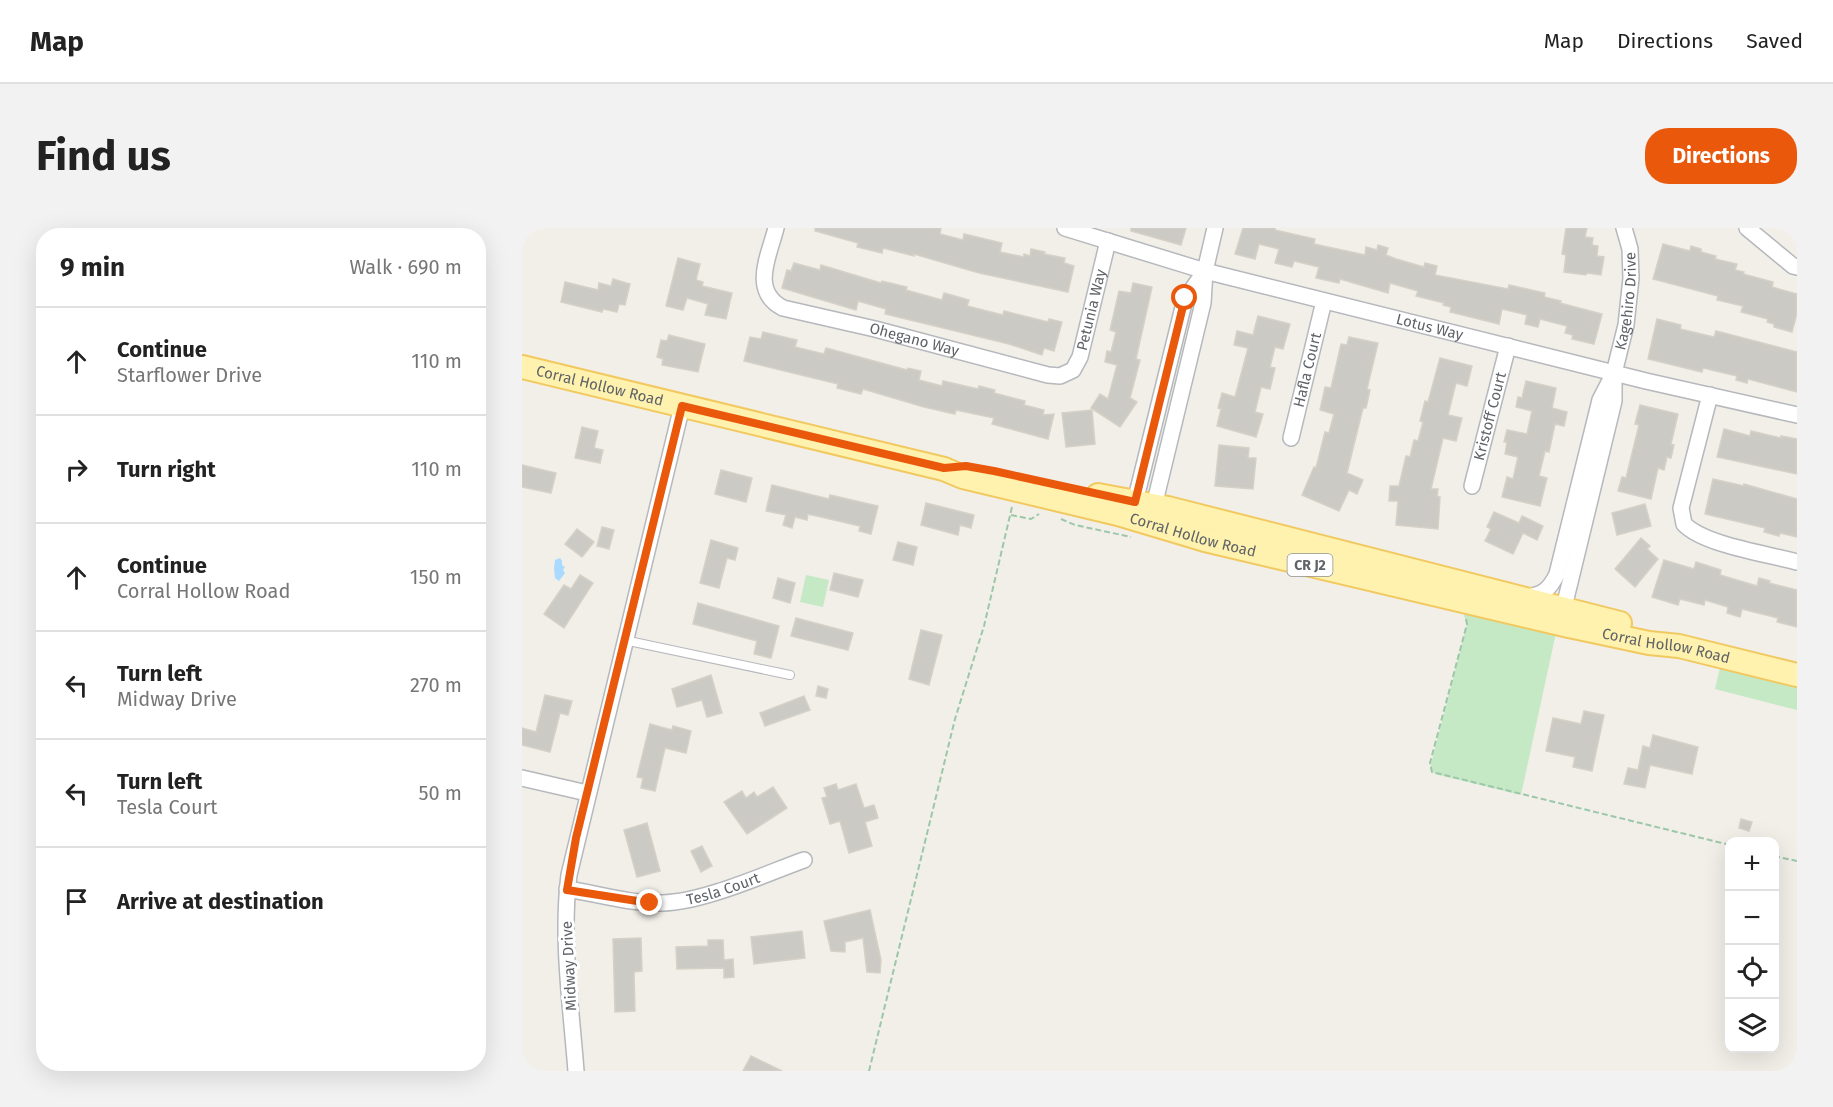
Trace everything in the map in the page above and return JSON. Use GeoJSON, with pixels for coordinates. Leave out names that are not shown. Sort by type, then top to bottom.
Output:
{"type":"FeatureCollection","features":[{"type":"Feature","properties":{"kind":"main road","name":"Corral Hollow Road"},"geometry":{"type":"LineString","coordinates":[[522,367],[944,468],[963,477],[1140,516],[1205,540],[1580,629],[1649,643],[1679,646],[1797,675]]}},
{"type":"Feature","properties":{"kind":"main road"},"geometry":{"type":"LineString","coordinates":[[944,468],[966,466],[994,471],[1140,516],[1564,607],[1643,629],[1679,646]]}},
{"type":"Feature","properties":{"kind":"street","name":"Ohegano Way"},"geometry":{"type":"LineString","coordinates":[[776,228],[764,275],[766,292],[774,303],[783,308],[875,329],[1048,375],[1067,374]]}},
{"type":"Feature","properties":{"kind":"street","name":"Lotus Way"},"geometry":{"type":"LineString","coordinates":[[1065,228],[1204,271],[1614,373],[1797,415]]}},
{"type":"Feature","properties":{"kind":"street"},"geometry":{"type":"LineString","coordinates":[[1140,516],[1203,303],[1204,271],[1215,228]]}},
{"type":"Feature","properties":{"kind":"street","name":"Kagehiro Drive"},"geometry":{"type":"LineString","coordinates":[[1614,373],[1626,325],[1632,278],[1624,228]]}},
{"type":"Feature","properties":{"kind":"street"},"geometry":{"type":"LineString","coordinates":[[1747,228],[1797,267]]}},
{"type":"Feature","properties":{"kind":"street","name":"Petunia Way"},"geometry":{"type":"LineString","coordinates":[[1067,374],[1073,370],[1080,357],[1108,241]]}},
{"type":"Feature","properties":{"kind":"street","name":"Hafla Court"},"geometry":{"type":"LineString","coordinates":[[1291,438],[1324,301]]}},
{"type":"Feature","properties":{"kind":"street","name":"Kristoff Court"},"geometry":{"type":"LineString","coordinates":[[1472,486],[1508,346]]}},
{"type":"Feature","properties":{"kind":"street"},"geometry":{"type":"LineString","coordinates":[[1522,598],[1536,596],[1551,587],[1557,574],[1600,400],[1614,373]]}},
{"type":"Feature","properties":{"kind":"street"},"geometry":{"type":"LineString","coordinates":[[1389,584],[1422,585],[1544,614],[1556,613],[1564,607],[1614,401],[1614,373]]}},
{"type":"Feature","properties":{"kind":"street"},"geometry":{"type":"LineString","coordinates":[[1710,395],[1681,508],[1684,524],[1697,535],[1711,540],[1797,562]]}},
{"type":"Feature","properties":{"kind":"street","name":"Midway Drive"},"geometry":{"type":"LineString","coordinates":[[576,1071],[566,936],[567,890],[587,793],[682,406]]}},
{"type":"Feature","properties":{"kind":"street"},"geometry":{"type":"LineString","coordinates":[[522,778],[587,793]]}},
{"type":"Feature","properties":{"kind":"street","name":"Tesla Court"},"geometry":{"type":"LineString","coordinates":[[567,890],[638,902],[678,902],[706,895],[804,860]]}},
{"type":"Feature","properties":{"kind":"lane"},"geometry":{"type":"LineString","coordinates":[[624,640],[790,675]]}},
{"type":"Feature","properties":{"kind":"path"},"geometry":{"type":"LineString","coordinates":[[869,1071],[955,719],[984,626],[1011,515],[1015,489]]}},
{"type":"Feature","properties":{"kind":"path"},"geometry":{"type":"LineString","coordinates":[[1054,514],[1075,525],[1140,516]]}},
{"type":"Feature","properties":{"kind":"path"},"geometry":{"type":"LineString","coordinates":[[1463,613],[1467,624],[1431,763],[1432,772],[1725,844]]}},
{"type":"Feature","properties":{"kind":"path"},"geometry":{"type":"LineString","coordinates":[[1779,857],[1797,861]]}},
{"type":"Feature","properties":{"kind":"green space"},"geometry":{"type":"Polygon","coordinates":[[[806,575],[829,580],[823,607],[800,602],[806,575]]]}},
{"type":"Feature","properties":{"kind":"green space"},"geometry":{"type":"Polygon","coordinates":[[[1465,607],[1557,628],[1521,795],[1435,774],[1430,768],[1467,624],[1463,613],[1465,607]]]}},
{"type":"Feature","properties":{"kind":"green space"},"geometry":{"type":"Polygon","coordinates":[[[1721,664],[1797,683],[1797,710],[1715,689],[1721,664]]]}},
{"type":"Feature","properties":{"kind":"water"},"geometry":{"type":"Polygon","coordinates":[[[560,558],[565,567],[563,570],[565,573],[559,581],[555,578],[554,568],[555,560],[560,558]]]}},
{"type":"Feature","properties":{"kind":"building"},"geometry":{"type":"Polygon","coordinates":[[[815,228],[941,228],[940,234],[963,240],[964,234],[1002,243],[1000,252],[1024,257],[1024,254],[1030,256],[1031,249],[1065,258],[1064,263],[1074,266],[1068,292],[979,273],[914,254],[914,256],[883,248],[882,253],[857,247],[858,243],[815,231],[815,228]]]}},
{"type":"Feature","properties":{"kind":"building"},"geometry":{"type":"Polygon","coordinates":[[[1131,228],[1186,228],[1181,245],[1131,231],[1131,228]]]}},
{"type":"Feature","properties":{"kind":"building"},"geometry":{"type":"Polygon","coordinates":[[[1243,228],[1275,228],[1275,230],[1315,239],[1314,244],[1365,255],[1366,247],[1377,250],[1378,245],[1388,248],[1386,255],[1396,259],[1424,267],[1425,263],[1437,266],[1435,275],[1508,289],[1509,285],[1545,293],[1544,297],[1561,301],[1560,303],[1602,314],[1594,344],[1572,339],[1573,335],[1565,333],[1567,326],[1540,319],[1538,327],[1525,324],[1527,315],[1502,309],[1499,324],[1450,312],[1451,307],[1443,305],[1444,303],[1416,296],[1418,291],[1390,283],[1388,293],[1340,279],[1339,283],[1316,278],[1319,267],[1294,261],[1292,267],[1275,263],[1279,249],[1259,244],[1255,259],[1235,254],[1243,228]]]}},
{"type":"Feature","properties":{"kind":"building"},"geometry":{"type":"Polygon","coordinates":[[[1566,228],[1587,228],[1585,237],[1593,238],[1592,245],[1598,246],[1597,256],[1604,257],[1601,275],[1564,272],[1566,255],[1562,254],[1566,228]]]}},
{"type":"Feature","properties":{"kind":"building"},"geometry":{"type":"Polygon","coordinates":[[[1663,244],[1690,251],[1691,246],[1701,249],[1701,252],[1716,256],[1715,259],[1737,264],[1735,270],[1744,272],[1743,274],[1773,282],[1772,287],[1797,294],[1797,313],[1792,332],[1774,327],[1774,324],[1767,322],[1768,319],[1741,312],[1743,306],[1717,300],[1718,296],[1653,279],[1663,244]]]}},
{"type":"Feature","properties":{"kind":"building"},"geometry":{"type":"Polygon","coordinates":[[[678,258],[700,264],[696,280],[703,282],[702,286],[732,293],[726,319],[705,315],[708,304],[687,298],[683,310],[666,306],[678,258]]]}},
{"type":"Feature","properties":{"kind":"building"},"geometry":{"type":"Polygon","coordinates":[[[794,263],[820,270],[821,265],[881,283],[882,281],[907,287],[906,290],[942,300],[944,293],[969,300],[967,306],[1003,315],[1004,311],[1048,322],[1049,319],[1062,322],[1054,351],[1044,348],[1042,355],[1009,344],[885,314],[886,309],[858,301],[856,310],[782,288],[787,270],[791,271],[794,263]]]}},
{"type":"Feature","properties":{"kind":"building"},"geometry":{"type":"Polygon","coordinates":[[[613,279],[630,284],[625,305],[619,304],[617,312],[603,309],[602,312],[561,302],[565,282],[598,290],[599,283],[611,286],[613,279]]]}},
{"type":"Feature","properties":{"kind":"building"},"geometry":{"type":"Polygon","coordinates":[[[1133,283],[1152,287],[1136,359],[1140,360],[1130,398],[1137,402],[1120,427],[1091,408],[1100,394],[1108,399],[1117,365],[1105,362],[1107,351],[1111,352],[1116,332],[1110,330],[1119,291],[1131,293],[1133,283]]]}},
{"type":"Feature","properties":{"kind":"building"},"geometry":{"type":"Polygon","coordinates":[[[1258,316],[1290,324],[1283,349],[1275,347],[1270,367],[1275,368],[1270,389],[1261,387],[1255,412],[1263,414],[1256,437],[1217,426],[1222,393],[1235,397],[1248,348],[1234,345],[1237,331],[1253,335],[1258,316]]]}},
{"type":"Feature","properties":{"kind":"building"},"geometry":{"type":"Polygon","coordinates":[[[1657,319],[1681,325],[1680,329],[1714,337],[1716,331],[1797,352],[1797,392],[1748,379],[1747,383],[1736,380],[1737,376],[1703,368],[1702,372],[1648,359],[1657,319]]]}},
{"type":"Feature","properties":{"kind":"building"},"geometry":{"type":"Polygon","coordinates":[[[763,332],[797,340],[795,347],[824,354],[826,348],[907,370],[908,368],[921,371],[919,380],[942,386],[943,381],[978,389],[979,386],[995,390],[994,393],[1025,401],[1024,405],[1044,410],[1043,415],[1054,414],[1048,439],[992,424],[994,418],[956,410],[955,414],[863,389],[861,394],[837,388],[838,384],[744,361],[750,337],[761,339],[763,332]]]}},
{"type":"Feature","properties":{"kind":"building"},"geometry":{"type":"Polygon","coordinates":[[[669,335],[705,344],[698,372],[662,365],[663,359],[657,357],[661,340],[667,341],[669,335]]]}},
{"type":"Feature","properties":{"kind":"building"},"geometry":{"type":"Polygon","coordinates":[[[1349,337],[1378,343],[1367,389],[1370,390],[1366,408],[1363,408],[1347,473],[1363,480],[1357,494],[1349,490],[1339,511],[1302,495],[1314,467],[1316,468],[1325,432],[1329,433],[1334,414],[1320,410],[1325,387],[1331,388],[1341,344],[1347,345],[1349,337]]]}},
{"type":"Feature","properties":{"kind":"building"},"geometry":{"type":"Polygon","coordinates":[[[1440,358],[1472,366],[1467,386],[1456,383],[1448,415],[1462,418],[1456,441],[1443,438],[1431,489],[1438,489],[1437,496],[1440,497],[1438,529],[1396,525],[1398,501],[1389,501],[1390,486],[1399,486],[1406,456],[1410,457],[1414,440],[1418,441],[1425,401],[1428,402],[1440,358]]]}},
{"type":"Feature","properties":{"kind":"building"},"geometry":{"type":"Polygon","coordinates":[[[1526,381],[1556,388],[1552,408],[1567,412],[1564,426],[1555,424],[1549,452],[1545,451],[1539,476],[1547,478],[1540,506],[1502,497],[1507,477],[1513,479],[1518,457],[1505,454],[1507,442],[1504,442],[1507,430],[1527,434],[1532,411],[1516,407],[1518,397],[1522,398],[1526,381]]]}},
{"type":"Feature","properties":{"kind":"building"},"geometry":{"type":"Polygon","coordinates":[[[1640,405],[1678,414],[1671,444],[1674,445],[1671,458],[1667,457],[1664,470],[1658,468],[1651,499],[1618,491],[1622,477],[1626,478],[1639,425],[1635,424],[1640,405]]]}},
{"type":"Feature","properties":{"kind":"building"},"geometry":{"type":"Polygon","coordinates":[[[1092,410],[1095,444],[1066,447],[1062,413],[1092,410]]]}},
{"type":"Feature","properties":{"kind":"building"},"geometry":{"type":"Polygon","coordinates":[[[582,427],[598,431],[594,448],[603,450],[600,463],[575,458],[582,427]]]}},
{"type":"Feature","properties":{"kind":"building"},"geometry":{"type":"Polygon","coordinates":[[[1724,429],[1750,436],[1751,431],[1797,439],[1797,474],[1717,457],[1724,429]]]}},
{"type":"Feature","properties":{"kind":"building"},"geometry":{"type":"Polygon","coordinates":[[[1219,445],[1249,448],[1248,458],[1256,458],[1253,489],[1215,486],[1219,445]]]}},
{"type":"Feature","properties":{"kind":"building"},"geometry":{"type":"Polygon","coordinates":[[[522,465],[556,473],[551,493],[522,487],[522,465]]]}},
{"type":"Feature","properties":{"kind":"building"},"geometry":{"type":"Polygon","coordinates":[[[721,470],[752,478],[746,502],[715,494],[721,470]]]}},
{"type":"Feature","properties":{"kind":"building"},"geometry":{"type":"Polygon","coordinates":[[[1713,479],[1744,486],[1744,484],[1797,499],[1797,537],[1780,533],[1779,536],[1764,532],[1765,528],[1705,514],[1713,479]]]}},
{"type":"Feature","properties":{"kind":"building"},"geometry":{"type":"Polygon","coordinates":[[[772,485],[829,499],[830,495],[878,506],[871,534],[859,531],[860,526],[808,514],[807,520],[795,517],[792,528],[783,525],[786,515],[766,511],[772,485]]]}},
{"type":"Feature","properties":{"kind":"building"},"geometry":{"type":"Polygon","coordinates":[[[926,503],[974,515],[971,528],[960,525],[958,535],[921,525],[926,503]]]}},
{"type":"Feature","properties":{"kind":"building"},"geometry":{"type":"Polygon","coordinates":[[[1645,504],[1651,526],[1617,535],[1612,513],[1645,504]]]}},
{"type":"Feature","properties":{"kind":"building"},"geometry":{"type":"Polygon","coordinates":[[[1494,512],[1519,523],[1522,516],[1543,526],[1537,540],[1523,533],[1513,554],[1485,541],[1491,529],[1487,527],[1494,512]]]}},
{"type":"Feature","properties":{"kind":"building"},"geometry":{"type":"Polygon","coordinates":[[[602,527],[614,530],[609,549],[597,546],[602,527]]]}},
{"type":"Feature","properties":{"kind":"building"},"geometry":{"type":"Polygon","coordinates":[[[577,529],[594,542],[582,557],[565,544],[577,529]]]}},
{"type":"Feature","properties":{"kind":"building"},"geometry":{"type":"Polygon","coordinates":[[[1641,538],[1650,546],[1647,549],[1658,559],[1635,587],[1615,569],[1641,538]]]}},
{"type":"Feature","properties":{"kind":"building"},"geometry":{"type":"Polygon","coordinates":[[[711,540],[738,548],[735,560],[727,558],[719,588],[700,583],[711,540]]]}},
{"type":"Feature","properties":{"kind":"building"},"geometry":{"type":"Polygon","coordinates":[[[898,542],[917,547],[913,565],[893,560],[898,542]]]}},
{"type":"Feature","properties":{"kind":"building"},"geometry":{"type":"Polygon","coordinates":[[[1664,560],[1694,569],[1696,562],[1721,570],[1720,575],[1757,586],[1759,578],[1797,590],[1797,627],[1777,622],[1778,618],[1742,609],[1740,617],[1727,613],[1728,607],[1705,600],[1704,605],[1680,599],[1678,605],[1652,597],[1664,560]]]}},
{"type":"Feature","properties":{"kind":"building"},"geometry":{"type":"Polygon","coordinates":[[[834,573],[863,580],[858,597],[830,590],[834,573]]]}},
{"type":"Feature","properties":{"kind":"building"},"geometry":{"type":"Polygon","coordinates":[[[580,575],[593,583],[564,628],[544,614],[564,585],[571,589],[580,575]]]}},
{"type":"Feature","properties":{"kind":"building"},"geometry":{"type":"Polygon","coordinates":[[[778,578],[795,583],[790,603],[773,598],[778,578]]]}},
{"type":"Feature","properties":{"kind":"building"},"geometry":{"type":"Polygon","coordinates":[[[698,603],[779,626],[771,658],[754,654],[757,641],[693,624],[698,603]]]}},
{"type":"Feature","properties":{"kind":"building"},"geometry":{"type":"Polygon","coordinates":[[[796,618],[853,633],[848,650],[791,636],[796,618]]]}},
{"type":"Feature","properties":{"kind":"building"},"geometry":{"type":"Polygon","coordinates":[[[921,630],[942,635],[929,685],[909,679],[921,630]]]}},
{"type":"Feature","properties":{"kind":"building"},"geometry":{"type":"Polygon","coordinates":[[[711,675],[722,713],[707,717],[702,700],[677,707],[672,689],[711,675]]]}},
{"type":"Feature","properties":{"kind":"building"},"geometry":{"type":"Polygon","coordinates":[[[818,686],[828,689],[826,698],[816,696],[818,686]]]}},
{"type":"Feature","properties":{"kind":"building"},"geometry":{"type":"Polygon","coordinates":[[[545,695],[572,701],[568,715],[560,713],[550,752],[522,745],[522,728],[536,732],[545,695]]]}},
{"type":"Feature","properties":{"kind":"building"},"geometry":{"type":"Polygon","coordinates":[[[804,696],[810,710],[765,726],[760,713],[804,696]]]}},
{"type":"Feature","properties":{"kind":"building"},"geometry":{"type":"Polygon","coordinates":[[[1584,711],[1604,715],[1592,771],[1573,767],[1575,757],[1546,751],[1553,718],[1581,724],[1584,711]]]}},
{"type":"Feature","properties":{"kind":"building"},"geometry":{"type":"Polygon","coordinates":[[[650,724],[672,730],[673,726],[691,731],[686,753],[665,748],[655,791],[641,788],[643,778],[637,777],[650,724]]]}},
{"type":"Feature","properties":{"kind":"building"},"geometry":{"type":"Polygon","coordinates":[[[1653,735],[1698,747],[1692,774],[1650,765],[1645,788],[1624,784],[1628,768],[1638,770],[1643,746],[1650,748],[1653,735]]]}},
{"type":"Feature","properties":{"kind":"building"},"geometry":{"type":"Polygon","coordinates":[[[836,784],[838,790],[856,784],[864,808],[874,805],[878,818],[865,822],[872,846],[849,853],[840,821],[830,824],[822,798],[827,797],[824,788],[836,784]]]}},
{"type":"Feature","properties":{"kind":"building"},"geometry":{"type":"Polygon","coordinates":[[[773,787],[787,808],[747,834],[724,802],[742,791],[746,798],[754,792],[757,797],[773,787]]]}},
{"type":"Feature","properties":{"kind":"building"},"geometry":{"type":"Polygon","coordinates":[[[1741,819],[1752,822],[1749,831],[1739,828],[1741,819]]]}},
{"type":"Feature","properties":{"kind":"building"},"geometry":{"type":"Polygon","coordinates":[[[647,823],[660,871],[637,877],[624,830],[647,823]]]}},
{"type":"Feature","properties":{"kind":"building"},"geometry":{"type":"Polygon","coordinates":[[[702,846],[712,866],[701,872],[691,851],[702,846]]]}},
{"type":"Feature","properties":{"kind":"building"},"geometry":{"type":"Polygon","coordinates":[[[870,910],[881,960],[880,973],[867,972],[863,938],[845,942],[845,952],[831,951],[824,921],[870,910]]]}},
{"type":"Feature","properties":{"kind":"building"},"geometry":{"type":"Polygon","coordinates":[[[802,931],[805,958],[754,964],[751,937],[802,931]]]}},
{"type":"Feature","properties":{"kind":"building"},"geometry":{"type":"Polygon","coordinates":[[[641,938],[642,971],[634,972],[635,1011],[615,1012],[613,939],[641,938]]]}},
{"type":"Feature","properties":{"kind":"building"},"geometry":{"type":"Polygon","coordinates":[[[708,940],[723,940],[724,960],[733,959],[734,977],[724,978],[724,968],[677,969],[676,947],[708,946],[708,940]]]}},
{"type":"Feature","properties":{"kind":"building"},"geometry":{"type":"Polygon","coordinates":[[[751,1056],[782,1071],[743,1071],[751,1056]]]}},
{"type":"Feature","properties":{"kind":"route"},"geometry":{"type":"LineString","coordinates":[[650,903],[567,890],[576,838],[682,406],[944,468],[966,466],[1135,502],[1185,298]]}}]}
